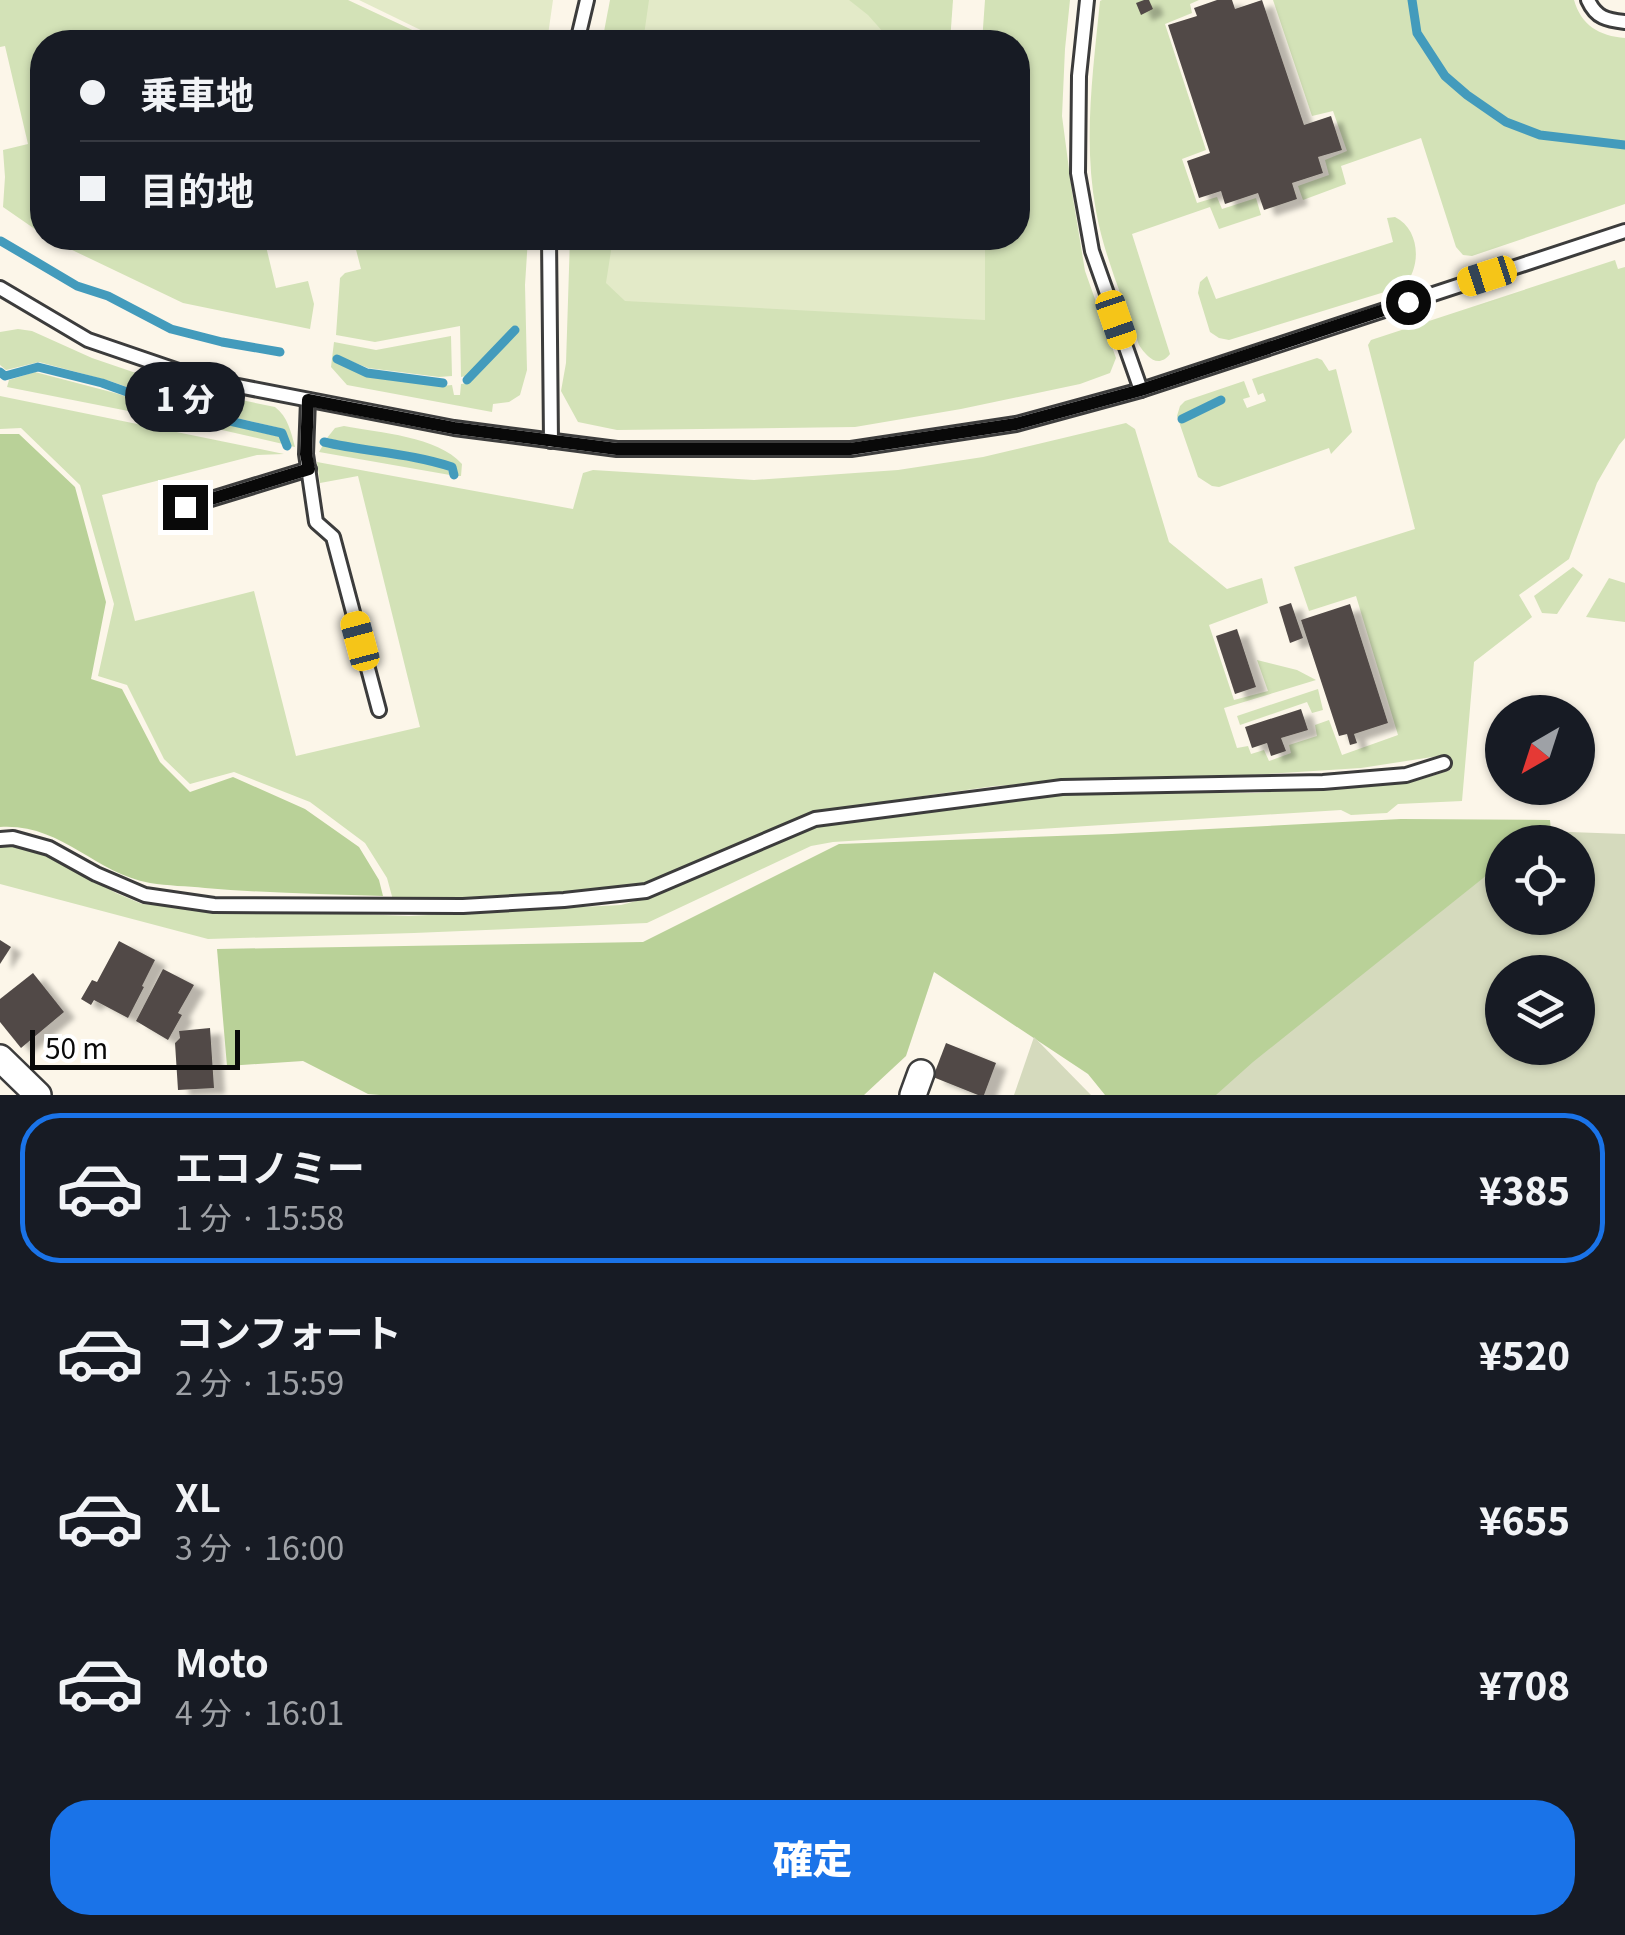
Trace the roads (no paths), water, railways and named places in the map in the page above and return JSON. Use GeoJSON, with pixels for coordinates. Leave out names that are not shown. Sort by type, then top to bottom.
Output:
{"type":"FeatureCollection","features":[{"type":"Feature","properties":{"kind":"street"},"geometry":{"type":"LineString","coordinates":[[0,1058],[38,1095]]}},
{"type":"Feature","properties":{"kind":"lane"},"geometry":{"type":"LineString","coordinates":[[580,30],[587,0]]}},
{"type":"Feature","properties":{"kind":"lane"},"geometry":{"type":"LineString","coordinates":[[1087,0],[1079,76],[1078,173],[1092,252],[1141,390]]}},
{"type":"Feature","properties":{"kind":"lane"},"geometry":{"type":"LineString","coordinates":[[1588,0],[1604,20],[1625,22]]}},
{"type":"Feature","properties":{"kind":"lane"},"geometry":{"type":"LineString","coordinates":[[0,288],[88,340],[202,380],[454,428],[617,449],[850,449],[1016,424],[1141,390],[1625,231]]}},
{"type":"Feature","properties":{"kind":"lane"},"geometry":{"type":"LineString","coordinates":[[549,250],[551,440]]}},
{"type":"Feature","properties":{"kind":"lane"},"geometry":{"type":"LineString","coordinates":[[308,400],[306,454],[316,522],[333,537],[379,710]]}},
{"type":"Feature","properties":{"kind":"lane"},"geometry":{"type":"LineString","coordinates":[[185,507],[309,469]]}},
{"type":"Feature","properties":{"kind":"lane"},"geometry":{"type":"LineString","coordinates":[[0,839],[13,838],[48,848],[146,895],[214,904],[497,904],[646,891],[815,819],[1062,787],[1323,782],[1406,775],[1444,762]]}},
{"type":"Feature","properties":{"kind":"waterway"},"geometry":{"type":"LineString","coordinates":[[1412,0],[1417,33],[1445,76],[1506,122],[1540,135],[1625,145]]}},
{"type":"Feature","properties":{"kind":"waterway"},"geometry":{"type":"LineString","coordinates":[[1,241],[77,286],[108,296],[171,329],[280,352]]}},
{"type":"Feature","properties":{"kind":"waterway"},"geometry":{"type":"LineString","coordinates":[[467,380],[515,330]]}},
{"type":"Feature","properties":{"kind":"waterway"},"geometry":{"type":"LineString","coordinates":[[337,359],[367,373],[443,383]]}},
{"type":"Feature","properties":{"kind":"waterway"},"geometry":{"type":"LineString","coordinates":[[0,372],[5,376],[38,367],[102,383],[169,407],[282,433],[287,446]]}},
{"type":"Feature","properties":{"kind":"waterway"},"geometry":{"type":"LineString","coordinates":[[1182,419],[1221,400]]}},
{"type":"Feature","properties":{"kind":"waterway"},"geometry":{"type":"LineString","coordinates":[[324,442],[436,462],[452,467],[454,475]]}}]}
